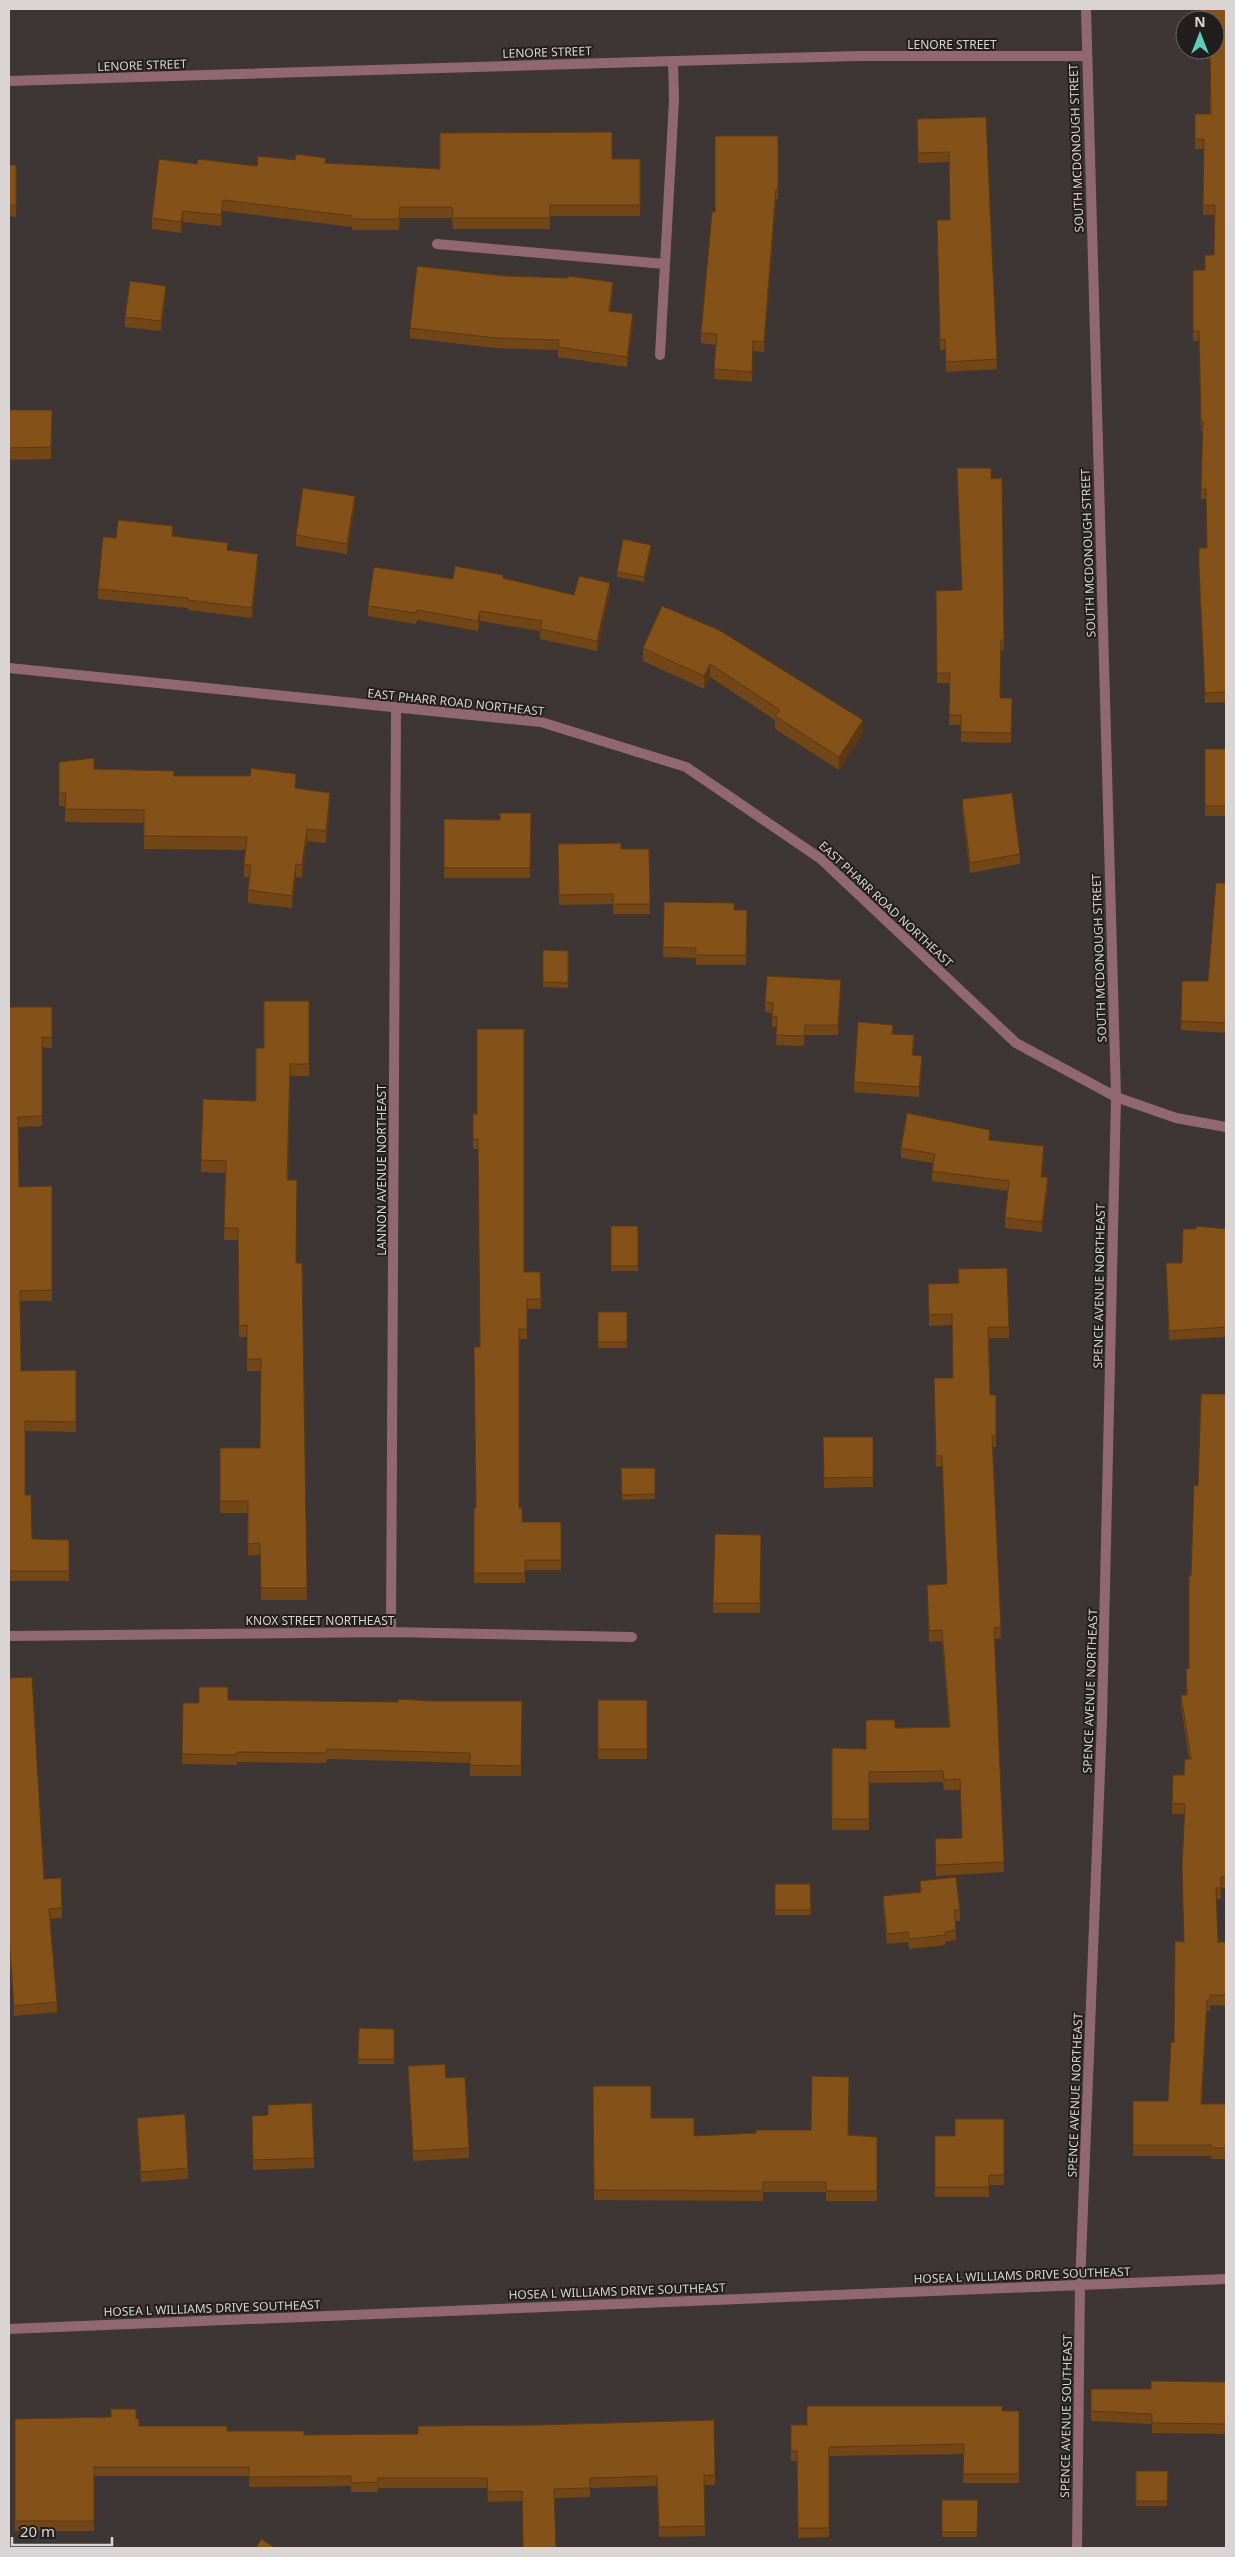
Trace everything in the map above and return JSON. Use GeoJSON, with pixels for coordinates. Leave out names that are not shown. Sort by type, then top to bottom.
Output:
{"type":"FeatureCollection","features":[{"type":"Feature","properties":{"kind":"street","name":"SOUTH MCDONOUGH STREET"},"geometry":{"type":"LineString","coordinates":[[1086,9],[1116,1097]]}},
{"type":"Feature","properties":{"kind":"street","name":"LENORE STREET"},"geometry":{"type":"LineString","coordinates":[[9,81],[860,56],[1086,56]]}},
{"type":"Feature","properties":{"kind":"street"},"geometry":{"type":"LineString","coordinates":[[660,355],[674,100],[673,61]]}},
{"type":"Feature","properties":{"kind":"street"},"geometry":{"type":"LineString","coordinates":[[437,244],[665,264]]}},
{"type":"Feature","properties":{"kind":"street","name":"EAST PHARR ROAD NORTHEAST"},"geometry":{"type":"LineString","coordinates":[[9,668],[541,722],[686,768],[821,859],[1016,1043],[1116,1097],[1176,1118],[1226,1127]]}},
{"type":"Feature","properties":{"kind":"street","name":"LANNON AVENUE NORTHEAST"},"geometry":{"type":"LineString","coordinates":[[391,1632],[396,708]]}},
{"type":"Feature","properties":{"kind":"street","name":"SPENCE AVENUE NORTHEAST"},"geometry":{"type":"LineString","coordinates":[[1080,2285],[1102,1720],[1116,1097]]}},
{"type":"Feature","properties":{"kind":"street","name":"KNOX STREET NORTHEAST"},"geometry":{"type":"LineString","coordinates":[[9,1636],[391,1632],[632,1637]]}},
{"type":"Feature","properties":{"kind":"street","name":"HOSEA L WILLIAMS DRIVE SOUTHEAST"},"geometry":{"type":"LineString","coordinates":[[9,2329],[1226,2279]]}},
{"type":"Feature","properties":{"kind":"street","name":"SPENCE AVENUE SOUTHEAST"},"geometry":{"type":"LineString","coordinates":[[1077,2548],[1080,2285]]}},
{"type":"Feature","properties":{"kind":"building"},"geometry":{"type":"Polygon","coordinates":[[[1226,9],[1226,692],[1205,693],[1199,548],[1207,548],[1206,489],[1201,489],[1203,421],[1201,421],[1199,331],[1193,331],[1193,270],[1205,270],[1205,255],[1214,255],[1215,205],[1203,205],[1204,139],[1195,139],[1195,114],[1211,114],[1210,60],[1225,60],[1225,10],[1201,10],[1226,9]]]}},
{"type":"Feature","properties":{"kind":"building"},"geometry":{"type":"Polygon","coordinates":[[[986,117],[997,359],[946,362],[945,339],[940,340],[937,220],[950,220],[949,152],[918,153],[917,119],[986,117]]]}},
{"type":"Feature","properties":{"kind":"building"},"geometry":{"type":"Polygon","coordinates":[[[612,132],[612,159],[640,159],[640,205],[550,205],[550,218],[453,218],[452,207],[400,207],[399,219],[352,219],[352,216],[223,200],[221,215],[183,211],[181,222],[152,218],[159,159],[197,164],[198,159],[257,166],[258,156],[295,160],[296,154],[326,158],[325,163],[440,169],[440,133],[612,132]]]}},
{"type":"Feature","properties":{"kind":"building"},"geometry":{"type":"Polygon","coordinates":[[[715,136],[778,136],[778,189],[776,189],[764,342],[753,341],[752,372],[714,369],[717,334],[701,333],[712,212],[715,212],[715,136]]]}},
{"type":"Feature","properties":{"kind":"building"},"geometry":{"type":"Polygon","coordinates":[[[9,165],[16,165],[16,205],[9,205],[9,165]]]}},
{"type":"Feature","properties":{"kind":"building"},"geometry":{"type":"Polygon","coordinates":[[[417,266],[505,276],[568,278],[568,276],[613,282],[609,311],[633,314],[627,357],[558,347],[559,340],[495,338],[410,328],[417,266]]]}},
{"type":"Feature","properties":{"kind":"building"},"geometry":{"type":"Polygon","coordinates":[[[130,281],[166,286],[161,321],[125,317],[130,281]]]}},
{"type":"Feature","properties":{"kind":"building"},"geometry":{"type":"Polygon","coordinates":[[[9,410],[52,410],[51,447],[9,448],[9,410]]]}},
{"type":"Feature","properties":{"kind":"building"},"geometry":{"type":"Polygon","coordinates":[[[957,468],[991,468],[991,479],[1002,478],[1004,640],[1001,640],[1000,698],[1012,698],[1011,733],[961,732],[961,715],[949,715],[950,673],[937,673],[936,591],[962,590],[957,468]]]}},
{"type":"Feature","properties":{"kind":"building"},"geometry":{"type":"Polygon","coordinates":[[[303,488],[355,496],[347,544],[296,535],[303,488]]]}},
{"type":"Feature","properties":{"kind":"building"},"geometry":{"type":"Polygon","coordinates":[[[118,520],[173,526],[172,536],[228,543],[227,550],[258,554],[252,608],[188,600],[188,598],[98,589],[103,537],[116,538],[118,520]]]}},
{"type":"Feature","properties":{"kind":"building"},"geometry":{"type":"Polygon","coordinates":[[[623,539],[651,545],[644,577],[617,572],[623,539]]]}},
{"type":"Feature","properties":{"kind":"building"},"geometry":{"type":"Polygon","coordinates":[[[455,566],[503,575],[503,578],[574,595],[579,576],[610,583],[597,641],[540,629],[542,621],[480,611],[478,621],[417,610],[416,613],[368,606],[374,567],[453,579],[455,566]]]}},
{"type":"Feature","properties":{"kind":"building"},"geometry":{"type":"Polygon","coordinates":[[[662,606],[719,630],[863,720],[839,757],[775,716],[780,710],[710,664],[704,676],[643,648],[662,606]]]}},
{"type":"Feature","properties":{"kind":"building"},"geometry":{"type":"Polygon","coordinates":[[[1205,749],[1226,749],[1226,806],[1205,806],[1205,749]]]}},
{"type":"Feature","properties":{"kind":"building"},"geometry":{"type":"Polygon","coordinates":[[[94,758],[94,769],[174,771],[174,776],[250,776],[251,768],[296,774],[295,788],[330,793],[326,831],[307,829],[302,865],[296,864],[292,896],[248,890],[251,865],[244,864],[247,837],[144,836],[144,810],[65,809],[66,793],[59,793],[59,762],[94,758]]]}},
{"type":"Feature","properties":{"kind":"building"},"geometry":{"type":"Polygon","coordinates":[[[1012,793],[1020,854],[970,863],[962,799],[1012,793]]]}},
{"type":"Feature","properties":{"kind":"building"},"geometry":{"type":"Polygon","coordinates":[[[500,813],[531,813],[530,868],[444,868],[444,819],[500,820],[500,813]]]}},
{"type":"Feature","properties":{"kind":"building"},"geometry":{"type":"Polygon","coordinates":[[[621,843],[621,849],[649,849],[650,904],[613,904],[613,894],[559,895],[558,844],[621,843]]]}},
{"type":"Feature","properties":{"kind":"building"},"geometry":{"type":"Polygon","coordinates":[[[1216,883],[1226,883],[1226,1023],[1181,1021],[1182,981],[1208,981],[1216,883]]]}},
{"type":"Feature","properties":{"kind":"building"},"geometry":{"type":"Polygon","coordinates":[[[664,902],[734,903],[734,910],[747,910],[746,955],[696,955],[696,948],[663,947],[664,902]]]}},
{"type":"Feature","properties":{"kind":"building"},"geometry":{"type":"Polygon","coordinates":[[[543,950],[568,951],[568,983],[543,982],[543,950]]]}},
{"type":"Feature","properties":{"kind":"building"},"geometry":{"type":"Polygon","coordinates":[[[767,976],[841,980],[838,1025],[805,1025],[804,1036],[776,1035],[777,1017],[772,1016],[773,1003],[765,1002],[767,976]]]}},
{"type":"Feature","properties":{"kind":"building"},"geometry":{"type":"Polygon","coordinates":[[[264,1001],[309,1001],[309,1064],[290,1064],[287,1180],[297,1180],[296,1263],[302,1263],[307,1588],[261,1588],[260,1543],[248,1544],[248,1501],[220,1501],[220,1448],[260,1448],[261,1359],[247,1359],[247,1325],[239,1326],[238,1228],[224,1228],[226,1161],[201,1160],[203,1099],[256,1101],[256,1048],[264,1048],[264,1001]]]}},
{"type":"Feature","properties":{"kind":"building"},"geometry":{"type":"Polygon","coordinates":[[[9,1007],[52,1007],[52,1038],[42,1037],[42,1116],[18,1117],[19,1187],[52,1186],[52,1290],[20,1291],[21,1371],[76,1370],[76,1422],[25,1421],[25,1495],[31,1495],[32,1539],[69,1540],[69,1571],[9,1571],[9,1007]]]}},
{"type":"Feature","properties":{"kind":"building"},"geometry":{"type":"Polygon","coordinates":[[[858,1022],[893,1025],[892,1034],[914,1035],[912,1055],[922,1056],[919,1087],[854,1082],[858,1022]]]}},
{"type":"Feature","properties":{"kind":"building"},"geometry":{"type":"Polygon","coordinates":[[[477,1029],[524,1029],[524,1272],[540,1272],[541,1299],[527,1299],[527,1329],[519,1329],[519,1508],[522,1508],[522,1522],[561,1522],[561,1560],[525,1560],[525,1573],[474,1573],[474,1508],[476,1508],[474,1347],[480,1347],[478,1139],[473,1139],[473,1114],[477,1114],[477,1029]]]}},
{"type":"Feature","properties":{"kind":"building"},"geometry":{"type":"Polygon","coordinates":[[[907,1113],[990,1130],[989,1140],[1044,1146],[1041,1177],[1048,1177],[1042,1222],[1005,1218],[1009,1181],[932,1171],[935,1154],[901,1148],[907,1113]]]}},
{"type":"Feature","properties":{"kind":"building"},"geometry":{"type":"Polygon","coordinates":[[[611,1226],[638,1226],[638,1266],[611,1266],[611,1226]]]}},
{"type":"Feature","properties":{"kind":"building"},"geometry":{"type":"Polygon","coordinates":[[[1196,1226],[1226,1229],[1226,1327],[1169,1331],[1166,1263],[1182,1263],[1183,1229],[1196,1229],[1196,1226]]]}},
{"type":"Feature","properties":{"kind":"building"},"geometry":{"type":"Polygon","coordinates":[[[1007,1268],[1009,1327],[988,1327],[990,1395],[996,1395],[996,1436],[992,1436],[1001,1627],[994,1628],[1004,1862],[936,1865],[935,1839],[962,1838],[960,1779],[944,1780],[943,1771],[869,1772],[869,1819],[832,1819],[832,1748],[866,1749],[866,1720],[895,1720],[895,1728],[950,1727],[942,1630],[929,1631],[927,1585],[947,1584],[942,1456],[936,1456],[934,1378],[953,1378],[952,1314],[929,1315],[928,1284],[959,1283],[958,1269],[1007,1268]]]}},
{"type":"Feature","properties":{"kind":"building"},"geometry":{"type":"Polygon","coordinates":[[[598,1312],[627,1312],[627,1342],[598,1342],[598,1312]]]}},
{"type":"Feature","properties":{"kind":"building"},"geometry":{"type":"Polygon","coordinates":[[[1201,1394],[1226,1394],[1226,1877],[1221,1877],[1221,1888],[1216,1888],[1218,1942],[1226,1942],[1226,1995],[1210,1995],[1210,2000],[1207,2000],[1201,2104],[1226,2104],[1226,2148],[1211,2148],[1211,2145],[1133,2145],[1133,2101],[1168,2101],[1171,2042],[1174,2042],[1175,1941],[1184,1942],[1182,1867],[1185,1804],[1172,1803],[1173,1775],[1184,1775],[1185,1759],[1191,1759],[1181,1695],[1187,1695],[1186,1669],[1189,1668],[1189,1576],[1191,1576],[1194,1485],[1198,1486],[1201,1394]]]}},
{"type":"Feature","properties":{"kind":"building"},"geometry":{"type":"Polygon","coordinates":[[[823,1437],[873,1437],[873,1477],[824,1478],[823,1437]]]}},
{"type":"Feature","properties":{"kind":"building"},"geometry":{"type":"Polygon","coordinates":[[[621,1468],[655,1468],[655,1494],[622,1495],[621,1468]]]}},
{"type":"Feature","properties":{"kind":"building"},"geometry":{"type":"Polygon","coordinates":[[[715,1534],[761,1535],[760,1603],[713,1603],[715,1534]]]}},
{"type":"Feature","properties":{"kind":"building"},"geometry":{"type":"Polygon","coordinates":[[[32,1677],[44,1879],[61,1878],[62,1908],[49,1909],[57,2002],[14,2006],[9,1936],[9,1678],[32,1677]]]}},
{"type":"Feature","properties":{"kind":"building"},"geometry":{"type":"Polygon","coordinates":[[[199,1687],[228,1687],[228,1700],[398,1702],[398,1699],[522,1701],[521,1766],[470,1765],[470,1753],[327,1749],[326,1753],[237,1752],[237,1755],[182,1754],[183,1703],[199,1703],[199,1687]]]}},
{"type":"Feature","properties":{"kind":"building"},"geometry":{"type":"Polygon","coordinates":[[[598,1700],[647,1700],[647,1749],[598,1749],[598,1700]]]}},
{"type":"Feature","properties":{"kind":"building"},"geometry":{"type":"Polygon","coordinates":[[[956,1877],[960,1910],[954,1910],[956,1930],[945,1932],[945,1935],[909,1939],[908,1932],[887,1934],[883,1896],[921,1892],[920,1881],[956,1877]]]}},
{"type":"Feature","properties":{"kind":"building"},"geometry":{"type":"Polygon","coordinates":[[[775,1884],[810,1884],[811,1910],[775,1910],[775,1884]]]}},
{"type":"Feature","properties":{"kind":"building"},"geometry":{"type":"Polygon","coordinates":[[[359,2028],[394,2029],[394,2059],[358,2059],[359,2028]]]}},
{"type":"Feature","properties":{"kind":"building"},"geometry":{"type":"Polygon","coordinates":[[[445,2064],[446,2078],[465,2077],[469,2148],[413,2151],[408,2066],[445,2064]]]}},
{"type":"Feature","properties":{"kind":"building"},"geometry":{"type":"Polygon","coordinates":[[[812,2076],[849,2077],[848,2135],[877,2137],[877,2191],[826,2191],[826,2182],[763,2182],[763,2191],[594,2190],[593,2086],[651,2086],[651,2118],[694,2118],[694,2136],[756,2133],[756,2130],[811,2130],[812,2076]]]}},
{"type":"Feature","properties":{"kind":"building"},"geometry":{"type":"Polygon","coordinates":[[[312,2103],[314,2158],[253,2160],[252,2116],[268,2115],[268,2105],[312,2103]]]}},
{"type":"Feature","properties":{"kind":"building"},"geometry":{"type":"Polygon","coordinates":[[[185,2114],[188,2168],[141,2172],[137,2118],[185,2114]]]}},
{"type":"Feature","properties":{"kind":"building"},"geometry":{"type":"Polygon","coordinates":[[[955,2119],[1004,2119],[1004,2175],[989,2175],[989,2187],[935,2187],[935,2136],[955,2136],[955,2119]]]}},
{"type":"Feature","properties":{"kind":"building"},"geometry":{"type":"Polygon","coordinates":[[[1151,2381],[1226,2382],[1226,2424],[1152,2423],[1152,2414],[1091,2411],[1091,2389],[1151,2389],[1151,2381]]]}},
{"type":"Feature","properties":{"kind":"building"},"geometry":{"type":"Polygon","coordinates":[[[807,2406],[1002,2406],[1002,2411],[1019,2411],[1019,2474],[963,2474],[964,2444],[829,2447],[829,2528],[798,2528],[797,2451],[791,2451],[791,2425],[807,2425],[807,2406]]]}},
{"type":"Feature","properties":{"kind":"building"},"geometry":{"type":"Polygon","coordinates":[[[111,2409],[136,2409],[136,2419],[139,2419],[139,2426],[227,2426],[227,2431],[304,2431],[304,2435],[418,2434],[418,2426],[714,2420],[715,2475],[704,2475],[705,2526],[659,2527],[657,2476],[590,2478],[590,2488],[554,2489],[556,2548],[523,2548],[522,2491],[488,2492],[487,2478],[378,2478],[378,2482],[351,2483],[351,2476],[249,2477],[249,2467],[94,2467],[94,2521],[15,2521],[15,2419],[111,2417],[111,2409]]]}},
{"type":"Feature","properties":{"kind":"building"},"geometry":{"type":"Polygon","coordinates":[[[1136,2471],[1168,2471],[1167,2501],[1136,2501],[1136,2471]]]}},
{"type":"Feature","properties":{"kind":"building"},"geometry":{"type":"Polygon","coordinates":[[[942,2500],[978,2500],[977,2532],[942,2532],[942,2500]]]}},
{"type":"Feature","properties":{"kind":"building"},"geometry":{"type":"Polygon","coordinates":[[[261,2539],[276,2548],[256,2548],[261,2539]]]}}]}
